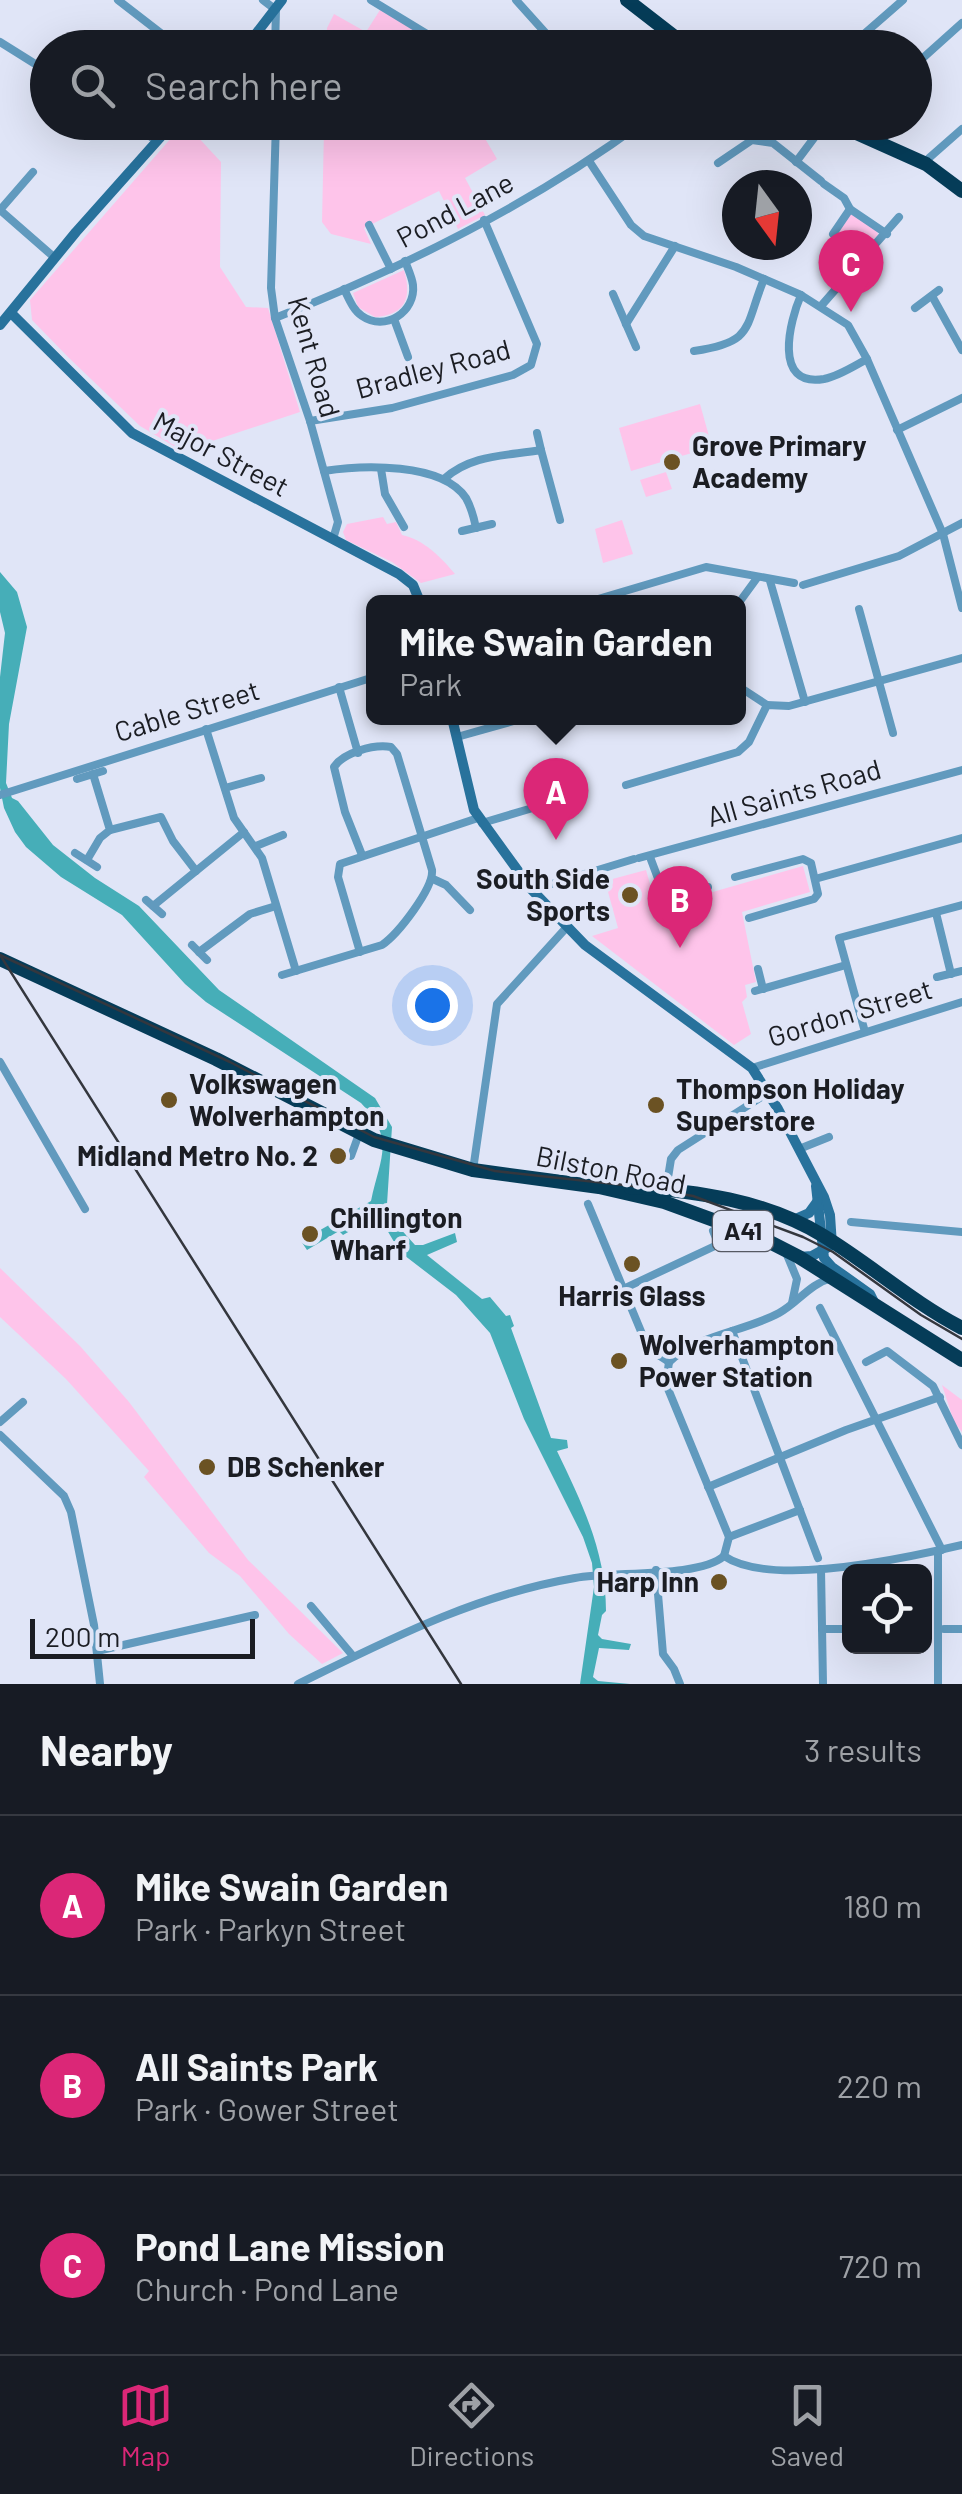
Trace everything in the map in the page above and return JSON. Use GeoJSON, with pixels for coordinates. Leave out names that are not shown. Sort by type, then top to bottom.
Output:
{"type":"FeatureCollection","features":[{"type":"Feature","properties":{"kind":"highway"},"geometry":{"type":"LineString","coordinates":[[627,0],[666,30]]}},
{"type":"Feature","properties":{"kind":"highway"},"geometry":{"type":"LineString","coordinates":[[871,140],[926,164],[962,191]]}},
{"type":"Feature","properties":{"kind":"highway","name":"A41"},"geometry":{"type":"LineString","coordinates":[[0,959],[216,1059],[359,1134]]}},
{"type":"Feature","properties":{"kind":"highway","name":"Bilston Road"},"geometry":{"type":"LineString","coordinates":[[359,1134],[473,1170],[599,1187],[691,1209],[780,1246],[962,1360]]}},
{"type":"Feature","properties":{"kind":"highway","name":"Bilston Road"},"geometry":{"type":"LineString","coordinates":[[599,1187],[648,1188],[741,1202],[794,1220],[962,1328]]}},
{"type":"Feature","properties":{"kind":"street"},"geometry":{"type":"LineString","coordinates":[[118,0],[157,30]]}},
{"type":"Feature","properties":{"kind":"street"},"geometry":{"type":"LineString","coordinates":[[263,0],[279,5]]}},
{"type":"Feature","properties":{"kind":"street"},"geometry":{"type":"LineString","coordinates":[[371,0],[421,30]]}},
{"type":"Feature","properties":{"kind":"street"},"geometry":{"type":"LineString","coordinates":[[389,10],[395,0]]}},
{"type":"Feature","properties":{"kind":"street"},"geometry":{"type":"LineString","coordinates":[[516,0],[543,30]]}},
{"type":"Feature","properties":{"kind":"street"},"geometry":{"type":"LineString","coordinates":[[869,30],[903,0]]}},
{"type":"Feature","properties":{"kind":"street"},"geometry":{"type":"LineString","coordinates":[[259,30],[279,5]]}},
{"type":"Feature","properties":{"kind":"street"},"geometry":{"type":"LineString","coordinates":[[277,30],[279,5]]}},
{"type":"Feature","properties":{"kind":"street"},"geometry":{"type":"LineString","coordinates":[[932,50],[962,23]]}},
{"type":"Feature","properties":{"kind":"street"},"geometry":{"type":"LineString","coordinates":[[0,42],[30,61]]}},
{"type":"Feature","properties":{"kind":"street"},"geometry":{"type":"LineString","coordinates":[[929,158],[962,129]]}},
{"type":"Feature","properties":{"kind":"street","name":"Kent Road"},"geometry":{"type":"LineString","coordinates":[[275,140],[271,288],[275,318],[310,420],[338,522],[333,539]]}},
{"type":"Feature","properties":{"kind":"street","name":"Pond Lane"},"geometry":{"type":"LineString","coordinates":[[275,318],[405,262],[589,161],[619,140]]}},
{"type":"Feature","properties":{"kind":"street"},"geometry":{"type":"LineString","coordinates":[[718,162],[752,140],[773,144],[844,198],[850,209],[887,234]]}},
{"type":"Feature","properties":{"kind":"street"},"geometry":{"type":"LineString","coordinates":[[796,162],[814,140]]}},
{"type":"Feature","properties":{"kind":"street"},"geometry":{"type":"LineString","coordinates":[[0,325],[157,141]]}},
{"type":"Feature","properties":{"kind":"street"},"geometry":{"type":"LineString","coordinates":[[589,161],[627,219],[644,236],[801,295],[848,326],[867,359],[942,534],[962,608]]}},
{"type":"Feature","properties":{"kind":"street"},"geometry":{"type":"LineString","coordinates":[[33,172],[0,210],[55,258]]}},
{"type":"Feature","properties":{"kind":"street"},"geometry":{"type":"LineString","coordinates":[[850,209],[833,234],[863,261]]}},
{"type":"Feature","properties":{"kind":"street"},"geometry":{"type":"LineString","coordinates":[[821,306],[899,217]]}},
{"type":"Feature","properties":{"kind":"street"},"geometry":{"type":"LineString","coordinates":[[617,223],[627,219]]}},
{"type":"Feature","properties":{"kind":"street","name":"Bradley Road"},"geometry":{"type":"LineString","coordinates":[[310,420],[392,408],[513,375],[531,364],[537,344],[484,220]]}},
{"type":"Feature","properties":{"kind":"street"},"geometry":{"type":"LineString","coordinates":[[369,225],[391,269]]}},
{"type":"Feature","properties":{"kind":"street"},"geometry":{"type":"LineString","coordinates":[[626,324],[675,246]]}},
{"type":"Feature","properties":{"kind":"street"},"geometry":{"type":"LineString","coordinates":[[344,289],[362,316],[377,321],[394,319],[411,300],[413,286],[405,262]]}},
{"type":"Feature","properties":{"kind":"street"},"geometry":{"type":"LineString","coordinates":[[694,351],[727,344],[745,332],[764,279]]}},
{"type":"Feature","properties":{"kind":"street"},"geometry":{"type":"LineString","coordinates":[[915,308],[935,293],[962,350]]}},
{"type":"Feature","properties":{"kind":"street"},"geometry":{"type":"LineString","coordinates":[[613,294],[636,346]]}},
{"type":"Feature","properties":{"kind":"street"},"geometry":{"type":"LineString","coordinates":[[801,295],[787,346],[789,360],[797,372],[811,379],[828,378],[867,359]]}},
{"type":"Feature","properties":{"kind":"street","name":"Major Street"},"geometry":{"type":"LineString","coordinates":[[11,313],[132,433],[408,580],[416,595]]}},
{"type":"Feature","properties":{"kind":"street"},"geometry":{"type":"LineString","coordinates":[[394,319],[408,357]]}},
{"type":"Feature","properties":{"kind":"street"},"geometry":{"type":"LineString","coordinates":[[897,430],[962,398]]}},
{"type":"Feature","properties":{"kind":"street"},"geometry":{"type":"LineString","coordinates":[[537,433],[560,520]]}},
{"type":"Feature","properties":{"kind":"street"},"geometry":{"type":"LineString","coordinates":[[444,479],[458,467],[483,458],[541,450]]}},
{"type":"Feature","properties":{"kind":"street"},"geometry":{"type":"LineString","coordinates":[[324,470],[357,466],[418,472],[444,479],[464,496],[476,528]]}},
{"type":"Feature","properties":{"kind":"street"},"geometry":{"type":"LineString","coordinates":[[381,470],[385,494],[404,527]]}},
{"type":"Feature","properties":{"kind":"street"},"geometry":{"type":"LineString","coordinates":[[545,507],[556,504]]}},
{"type":"Feature","properties":{"kind":"street"},"geometry":{"type":"LineString","coordinates":[[386,520],[398,515]]}},
{"type":"Feature","properties":{"kind":"street"},"geometry":{"type":"LineString","coordinates":[[612,595],[706,567],[798,584],[899,556],[962,522]]}},
{"type":"Feature","properties":{"kind":"street"},"geometry":{"type":"LineString","coordinates":[[462,531],[492,524]]}},
{"type":"Feature","properties":{"kind":"street"},"geometry":{"type":"LineString","coordinates":[[745,595],[757,578]]}},
{"type":"Feature","properties":{"kind":"street"},"geometry":{"type":"LineString","coordinates":[[770,581],[805,702]]}},
{"type":"Feature","properties":{"kind":"street"},"geometry":{"type":"LineString","coordinates":[[859,609],[893,733]]}},
{"type":"Feature","properties":{"kind":"street"},"geometry":{"type":"LineString","coordinates":[[746,692],[767,706],[778,708],[962,658]]}},
{"type":"Feature","properties":{"kind":"street","name":"Cable Street"},"geometry":{"type":"LineString","coordinates":[[0,795],[366,679]]}},
{"type":"Feature","properties":{"kind":"street"},"geometry":{"type":"LineString","coordinates":[[338,687],[358,752]]}},
{"type":"Feature","properties":{"kind":"street"},"geometry":{"type":"LineString","coordinates":[[626,785],[738,752],[749,742],[767,706]]}},
{"type":"Feature","properties":{"kind":"street"},"geometry":{"type":"LineString","coordinates":[[453,725],[470,800],[480,820],[532,890],[566,928],[752,1068],[769,1092],[829,1210],[827,1263],[870,1294],[875,1304]]}},
{"type":"Feature","properties":{"kind":"street"},"geometry":{"type":"LineString","coordinates":[[456,737],[499,725]]}},
{"type":"Feature","properties":{"kind":"street"},"geometry":{"type":"LineString","coordinates":[[206,729],[234,818],[256,846],[296,971]]}},
{"type":"Feature","properties":{"kind":"street"},"geometry":{"type":"LineString","coordinates":[[362,855],[333,772],[339,759],[381,746],[394,750],[433,880]]}},
{"type":"Feature","properties":{"kind":"street","name":"All Saints Road"},"geometry":{"type":"LineString","coordinates":[[532,890],[962,770]]}},
{"type":"Feature","properties":{"kind":"street"},"geometry":{"type":"LineString","coordinates":[[77,779],[103,771]]}},
{"type":"Feature","properties":{"kind":"street"},"geometry":{"type":"LineString","coordinates":[[93,774],[110,830]]}},
{"type":"Feature","properties":{"kind":"street"},"geometry":{"type":"LineString","coordinates":[[225,788],[261,778]]}},
{"type":"Feature","properties":{"kind":"street"},"geometry":{"type":"LineString","coordinates":[[360,952],[337,872],[343,861],[536,807]]}},
{"type":"Feature","properties":{"kind":"street"},"geometry":{"type":"LineString","coordinates":[[86,860],[110,830],[161,817],[196,871]]}},
{"type":"Feature","properties":{"kind":"street"},"geometry":{"type":"LineString","coordinates":[[162,914],[149,903],[244,832]]}},
{"type":"Feature","properties":{"kind":"street"},"geometry":{"type":"LineString","coordinates":[[256,846],[282,835]]}},
{"type":"Feature","properties":{"kind":"street"},"geometry":{"type":"LineString","coordinates":[[815,879],[962,838]]}},
{"type":"Feature","properties":{"kind":"street"},"geometry":{"type":"LineString","coordinates":[[75,853],[97,867]]}},
{"type":"Feature","properties":{"kind":"street"},"geometry":{"type":"LineString","coordinates":[[650,857],[665,896],[708,887]]}},
{"type":"Feature","properties":{"kind":"street"},"geometry":{"type":"LineString","coordinates":[[735,877],[803,860],[810,863],[818,894],[814,899],[749,918]]}},
{"type":"Feature","properties":{"kind":"street"},"geometry":{"type":"LineString","coordinates":[[433,880],[446,885],[470,910]]}},
{"type":"Feature","properties":{"kind":"street"},"geometry":{"type":"LineString","coordinates":[[282,975],[388,941],[433,880]]}},
{"type":"Feature","properties":{"kind":"street"},"geometry":{"type":"LineString","coordinates":[[866,1032],[839,938],[962,905]]}},
{"type":"Feature","properties":{"kind":"street"},"geometry":{"type":"LineString","coordinates":[[206,960],[195,948],[250,914],[276,906]]}},
{"type":"Feature","properties":{"kind":"street"},"geometry":{"type":"LineString","coordinates":[[936,913],[951,974]]}},
{"type":"Feature","properties":{"kind":"street"},"geometry":{"type":"LineString","coordinates":[[473,1170],[497,1004],[566,928]]}},
{"type":"Feature","properties":{"kind":"street"},"geometry":{"type":"LineString","coordinates":[[758,969],[759,990],[846,966]]}},
{"type":"Feature","properties":{"kind":"street"},"geometry":{"type":"LineString","coordinates":[[937,977],[962,971]]}},
{"type":"Feature","properties":{"kind":"street","name":"Gordon Street"},"geometry":{"type":"LineString","coordinates":[[752,1068],[962,1002]]}},
{"type":"Feature","properties":{"kind":"street"},"geometry":{"type":"LineString","coordinates":[[0,1062],[85,1209]]}},
{"type":"Feature","properties":{"kind":"street"},"geometry":{"type":"LineString","coordinates":[[666,1190],[672,1158],[678,1150],[769,1092]]}},
{"type":"Feature","properties":{"kind":"street"},"geometry":{"type":"LineString","coordinates":[[351,1156],[359,1134]]}},
{"type":"Feature","properties":{"kind":"street"},"geometry":{"type":"LineString","coordinates":[[799,1149],[829,1137]]}},
{"type":"Feature","properties":{"kind":"street"},"geometry":{"type":"LineString","coordinates":[[816,1186],[826,1243]]}},
{"type":"Feature","properties":{"kind":"street"},"geometry":{"type":"LineString","coordinates":[[794,1220],[808,1213],[817,1202]]}},
{"type":"Feature","properties":{"kind":"street"},"geometry":{"type":"LineString","coordinates":[[588,1204],[645,1341],[669,1362]]}},
{"type":"Feature","properties":{"kind":"street"},"geometry":{"type":"LineString","coordinates":[[851,1222],[962,1232]]}},
{"type":"Feature","properties":{"kind":"street"},"geometry":{"type":"LineString","coordinates":[[713,1231],[719,1245]]}},
{"type":"Feature","properties":{"kind":"street"},"geometry":{"type":"LineString","coordinates":[[623,1290],[732,1238]]}},
{"type":"Feature","properties":{"kind":"street"},"geometry":{"type":"LineString","coordinates":[[799,1257],[812,1256],[826,1243]]}},
{"type":"Feature","properties":{"kind":"street"},"geometry":{"type":"LineString","coordinates":[[780,1246],[796,1273],[792,1303]]}},
{"type":"Feature","properties":{"kind":"street"},"geometry":{"type":"LineString","coordinates":[[300,1684],[436,1618],[538,1586],[590,1575],[702,1569],[724,1556],[729,1537],[666,1384],[669,1362],[678,1353],[778,1313],[814,1284],[833,1278]]}},
{"type":"Feature","properties":{"kind":"street"},"geometry":{"type":"LineString","coordinates":[[820,1308],[940,1550],[938,1684]]}},
{"type":"Feature","properties":{"kind":"street"},"geometry":{"type":"LineString","coordinates":[[732,1331],[818,1558]]}},
{"type":"Feature","properties":{"kind":"street"},"geometry":{"type":"LineString","coordinates":[[866,1362],[886,1351],[933,1386],[961,1443]]}},
{"type":"Feature","properties":{"kind":"street"},"geometry":{"type":"LineString","coordinates":[[708,1487],[846,1430],[940,1397]]}},
{"type":"Feature","properties":{"kind":"street"},"geometry":{"type":"LineString","coordinates":[[0,1422],[23,1402]]}},
{"type":"Feature","properties":{"kind":"street"},"geometry":{"type":"LineString","coordinates":[[0,1435],[64,1496],[71,1512],[100,1684]]}},
{"type":"Feature","properties":{"kind":"street"},"geometry":{"type":"LineString","coordinates":[[729,1537],[800,1510]]}},
{"type":"Feature","properties":{"kind":"street"},"geometry":{"type":"LineString","coordinates":[[724,1556],[748,1568],[821,1569],[962,1546]]}},
{"type":"Feature","properties":{"kind":"street"},"geometry":{"type":"LineString","coordinates":[[821,1569],[823,1684]]}},
{"type":"Feature","properties":{"kind":"street"},"geometry":{"type":"LineString","coordinates":[[656,1570],[663,1654],[680,1684]]}},
{"type":"Feature","properties":{"kind":"street"},"geometry":{"type":"LineString","coordinates":[[311,1606],[353,1656]]}},
{"type":"Feature","properties":{"kind":"street"},"geometry":{"type":"LineString","coordinates":[[97,1651],[255,1615]]}},
{"type":"Feature","properties":{"kind":"street"},"geometry":{"type":"LineString","coordinates":[[822,1629],[842,1629]]}},
{"type":"Feature","properties":{"kind":"street"},"geometry":{"type":"LineString","coordinates":[[932,1630],[962,1629]]}},
{"type":"Feature","properties":{"kind":"shaded area"},"geometry":{"type":"Polygon","coordinates":[[[380,10],[414,30],[367,30],[380,10]]]}},
{"type":"Feature","properties":{"kind":"shaded area"},"geometry":{"type":"Polygon","coordinates":[[[334,14],[362,30],[327,30],[334,14]]]}},
{"type":"Feature","properties":{"kind":"shaded area"},"geometry":{"type":"Polygon","coordinates":[[[169,140],[201,140],[221,162],[220,267],[246,307],[268,308],[300,412],[182,451],[140,426],[68,357],[32,320],[30,300],[169,140]]]}},
{"type":"Feature","properties":{"kind":"shaded area"},"geometry":{"type":"Polygon","coordinates":[[[324,140],[486,140],[497,159],[465,178],[485,215],[458,229],[439,191],[364,228],[371,244],[331,234],[322,222],[324,140]]]}},
{"type":"Feature","properties":{"kind":"shaded area"},"geometry":{"type":"Polygon","coordinates":[[[851,213],[877,231],[865,250],[839,232],[851,213]]]}},
{"type":"Feature","properties":{"kind":"shaded area"},"geometry":{"type":"Polygon","coordinates":[[[404,270],[407,296],[394,313],[375,317],[358,307],[353,293],[404,270]]]}},
{"type":"Feature","properties":{"kind":"shaded area"},"geometry":{"type":"Polygon","coordinates":[[[700,404],[712,447],[631,471],[619,428],[700,404]]]}},
{"type":"Feature","properties":{"kind":"shaded area"},"geometry":{"type":"Polygon","coordinates":[[[666,472],[672,489],[646,497],[640,480],[666,472]]]}},
{"type":"Feature","properties":{"kind":"shaded area"},"geometry":{"type":"Polygon","coordinates":[[[383,517],[387,524],[396,522],[402,535],[432,550],[455,574],[421,583],[392,562],[346,540],[343,532],[347,524],[383,517]]]}},
{"type":"Feature","properties":{"kind":"shaded area"},"geometry":{"type":"Polygon","coordinates":[[[622,520],[633,554],[603,563],[595,529],[622,520]]]}},
{"type":"Feature","properties":{"kind":"shaded area"},"geometry":{"type":"Polygon","coordinates":[[[803,866],[810,892],[742,912],[756,982],[745,985],[747,997],[742,1002],[751,1034],[734,1045],[592,936],[618,928],[605,881],[646,870],[657,908],[803,866]]]}},
{"type":"Feature","properties":{"kind":"shaded area"},"geometry":{"type":"Polygon","coordinates":[[[0,1268],[80,1346],[129,1402],[248,1560],[343,1653],[322,1664],[289,1634],[240,1576],[209,1553],[144,1477],[149,1471],[66,1379],[0,1317],[0,1268]]]}},
{"type":"Feature","properties":{"kind":"shaded area"},"geometry":{"type":"Polygon","coordinates":[[[942,1385],[962,1400],[962,1432],[954,1422],[942,1385]]]}},
{"type":"Feature","properties":{"kind":"water"},"geometry":{"type":"Polygon","coordinates":[[[0,572],[17,592],[27,627],[9,724],[6,783],[12,798],[53,845],[139,906],[219,990],[375,1098],[392,1127],[387,1204],[397,1225],[415,1245],[455,1233],[457,1242],[427,1255],[482,1299],[490,1297],[506,1316],[510,1315],[514,1326],[511,1328],[551,1438],[567,1440],[568,1448],[557,1451],[583,1509],[602,1568],[606,1611],[598,1635],[631,1644],[629,1650],[599,1648],[593,1677],[598,1681],[630,1684],[580,1684],[594,1587],[592,1563],[524,1419],[490,1333],[456,1295],[400,1252],[374,1208],[367,1211],[364,1223],[343,1235],[339,1231],[307,1250],[301,1241],[371,1201],[382,1149],[379,1128],[372,1116],[361,1103],[206,1002],[122,915],[61,877],[26,847],[15,832],[0,788],[0,677],[5,633],[0,612],[0,572]]]}},
{"type":"Feature","properties":{"kind":"tram line"},"geometry":{"type":"LineString","coordinates":[[0,955],[230,1062],[374,1137],[495,1171],[693,1196],[803,1237],[833,1252],[921,1315],[962,1339]]}},
{"type":"Feature","properties":{"kind":"railway"},"geometry":{"type":"LineString","coordinates":[[0,955],[461,1684]]}},
{"type":"Feature","properties":{"kind":"place","name":"Pond Lane Mission"},"geometry":{"type":"Point","coordinates":[851,312]}},
{"type":"Feature","properties":{"kind":"place","name":"Grove Primary Academy"},"geometry":{"type":"Point","coordinates":[672,462]}},
{"type":"Feature","properties":{"kind":"place","name":"Mike Swain Garden"},"geometry":{"type":"Point","coordinates":[556,840]}},
{"type":"Feature","properties":{"kind":"place","name":"South Side Sports"},"geometry":{"type":"Point","coordinates":[630,895]}},
{"type":"Feature","properties":{"kind":"place","name":"All Saints Park"},"geometry":{"type":"Point","coordinates":[680,948]}},
{"type":"Feature","properties":{"kind":"place","name":"Volkswagen Wolverhampton"},"geometry":{"type":"Point","coordinates":[169,1100]}},
{"type":"Feature","properties":{"kind":"place","name":"Thompson Holiday Superstore"},"geometry":{"type":"Point","coordinates":[656,1105]}},
{"type":"Feature","properties":{"kind":"place","name":"Midland Metro No. 2"},"geometry":{"type":"Point","coordinates":[338,1156]}},
{"type":"Feature","properties":{"kind":"place","name":"Chillington Wharf"},"geometry":{"type":"Point","coordinates":[310,1234]}},
{"type":"Feature","properties":{"kind":"place","name":"Harris Glass"},"geometry":{"type":"Point","coordinates":[632,1264]}},
{"type":"Feature","properties":{"kind":"place","name":"Wolverhampton Power Station"},"geometry":{"type":"Point","coordinates":[619,1361]}},
{"type":"Feature","properties":{"kind":"place","name":"DB Schenker"},"geometry":{"type":"Point","coordinates":[207,1467]}},
{"type":"Feature","properties":{"kind":"place","name":"Harp Inn"},"geometry":{"type":"Point","coordinates":[719,1582]}}]}
